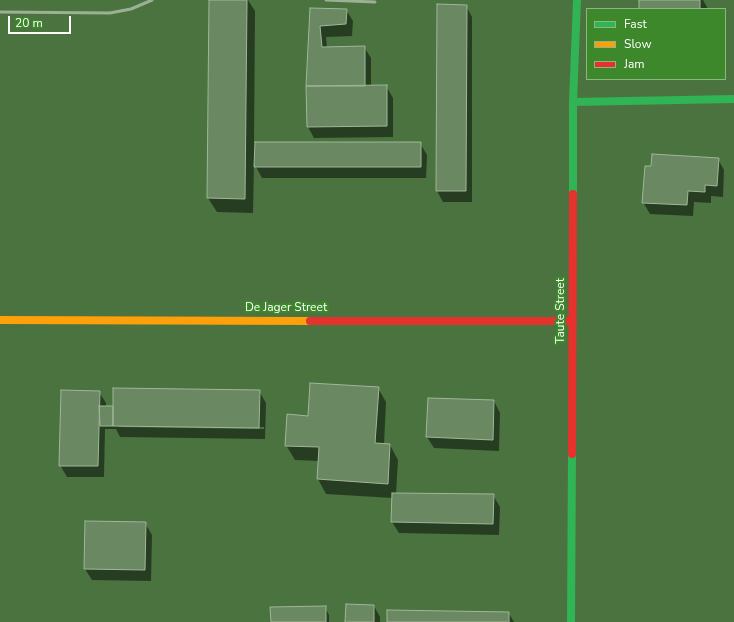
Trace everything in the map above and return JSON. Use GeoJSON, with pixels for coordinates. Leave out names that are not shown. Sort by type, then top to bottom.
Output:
{"type":"FeatureCollection","features":[{"type":"Feature","properties":{"kind":"street","name":"Taute Street"},"geometry":{"type":"LineString","coordinates":[[571,622],[573,102],[577,0]]}},
{"type":"Feature","properties":{"kind":"street"},"geometry":{"type":"LineString","coordinates":[[573,102],[734,99]]}},
{"type":"Feature","properties":{"kind":"street","name":"De Jager Street"},"geometry":{"type":"LineString","coordinates":[[0,320],[572,321]]}},
{"type":"Feature","properties":{"kind":"lane"},"geometry":{"type":"LineString","coordinates":[[0,12],[110,13],[131,9],[152,0]]}},
{"type":"Feature","properties":{"kind":"lane"},"geometry":{"type":"LineString","coordinates":[[326,0],[375,2]]}},
{"type":"Feature","properties":{"kind":"building"},"geometry":{"type":"Polygon","coordinates":[[[209,0],[247,0],[245,199],[207,198],[209,0]]]}},
{"type":"Feature","properties":{"kind":"building"},"geometry":{"type":"Polygon","coordinates":[[[639,0],[700,0],[700,8],[639,8],[639,0]]]}},
{"type":"Feature","properties":{"kind":"building"},"geometry":{"type":"Polygon","coordinates":[[[437,4],[467,5],[466,191],[436,191],[437,4]]]}},
{"type":"Feature","properties":{"kind":"building"},"geometry":{"type":"Polygon","coordinates":[[[310,8],[347,9],[346,24],[320,26],[322,47],[365,46],[365,86],[306,86],[310,8]]]}},
{"type":"Feature","properties":{"kind":"building"},"geometry":{"type":"Polygon","coordinates":[[[387,85],[387,126],[307,127],[306,86],[387,85]]]}},
{"type":"Feature","properties":{"kind":"building"},"geometry":{"type":"Polygon","coordinates":[[[255,142],[421,142],[421,167],[254,167],[255,142]]]}},
{"type":"Feature","properties":{"kind":"building"},"geometry":{"type":"Polygon","coordinates":[[[652,154],[719,158],[717,186],[705,185],[705,192],[688,191],[687,205],[642,203],[645,166],[651,166],[652,154]]]}},
{"type":"Feature","properties":{"kind":"building"},"geometry":{"type":"Polygon","coordinates":[[[310,383],[379,387],[375,443],[390,444],[388,484],[317,479],[319,447],[285,446],[287,414],[308,416],[310,383]]]}},
{"type":"Feature","properties":{"kind":"building"},"geometry":{"type":"Polygon","coordinates":[[[113,388],[260,390],[259,428],[113,426],[113,388]]]}},
{"type":"Feature","properties":{"kind":"building"},"geometry":{"type":"Polygon","coordinates":[[[61,390],[100,391],[98,466],[59,466],[61,390]]]}},
{"type":"Feature","properties":{"kind":"building"},"geometry":{"type":"Polygon","coordinates":[[[428,398],[494,400],[493,440],[426,437],[428,398]]]}},
{"type":"Feature","properties":{"kind":"building"},"geometry":{"type":"Polygon","coordinates":[[[99,406],[113,406],[113,426],[100,426],[99,406]]]}},
{"type":"Feature","properties":{"kind":"building"},"geometry":{"type":"Polygon","coordinates":[[[392,493],[494,494],[493,524],[391,522],[392,493]]]}},
{"type":"Feature","properties":{"kind":"building"},"geometry":{"type":"Polygon","coordinates":[[[85,521],[146,522],[145,570],[84,569],[85,521]]]}},
{"type":"Feature","properties":{"kind":"building"},"geometry":{"type":"Polygon","coordinates":[[[346,604],[374,605],[374,622],[345,622],[346,604]]]}},
{"type":"Feature","properties":{"kind":"building"},"geometry":{"type":"Polygon","coordinates":[[[326,606],[326,622],[271,622],[270,607],[326,606]]]}},
{"type":"Feature","properties":{"kind":"building"},"geometry":{"type":"Polygon","coordinates":[[[387,610],[509,612],[509,622],[387,622],[387,610]]]}},
{"type":"Feature","properties":{"kind":"traffic: fast"},"geometry":{"type":"LineString","coordinates":[[573,194],[573,102],[577,0]]}},
{"type":"Feature","properties":{"kind":"traffic: fast"},"geometry":{"type":"LineString","coordinates":[[573,102],[734,99]]}},
{"type":"Feature","properties":{"kind":"traffic: fast"},"geometry":{"type":"LineString","coordinates":[[571,622],[572,454]]}},
{"type":"Feature","properties":{"kind":"traffic: slow"},"geometry":{"type":"LineString","coordinates":[[0,320],[310,321]]}},
{"type":"Feature","properties":{"kind":"traffic: jam"},"geometry":{"type":"LineString","coordinates":[[572,454],[573,194]]}},
{"type":"Feature","properties":{"kind":"traffic: jam"},"geometry":{"type":"LineString","coordinates":[[310,321],[573,321]]}}]}
